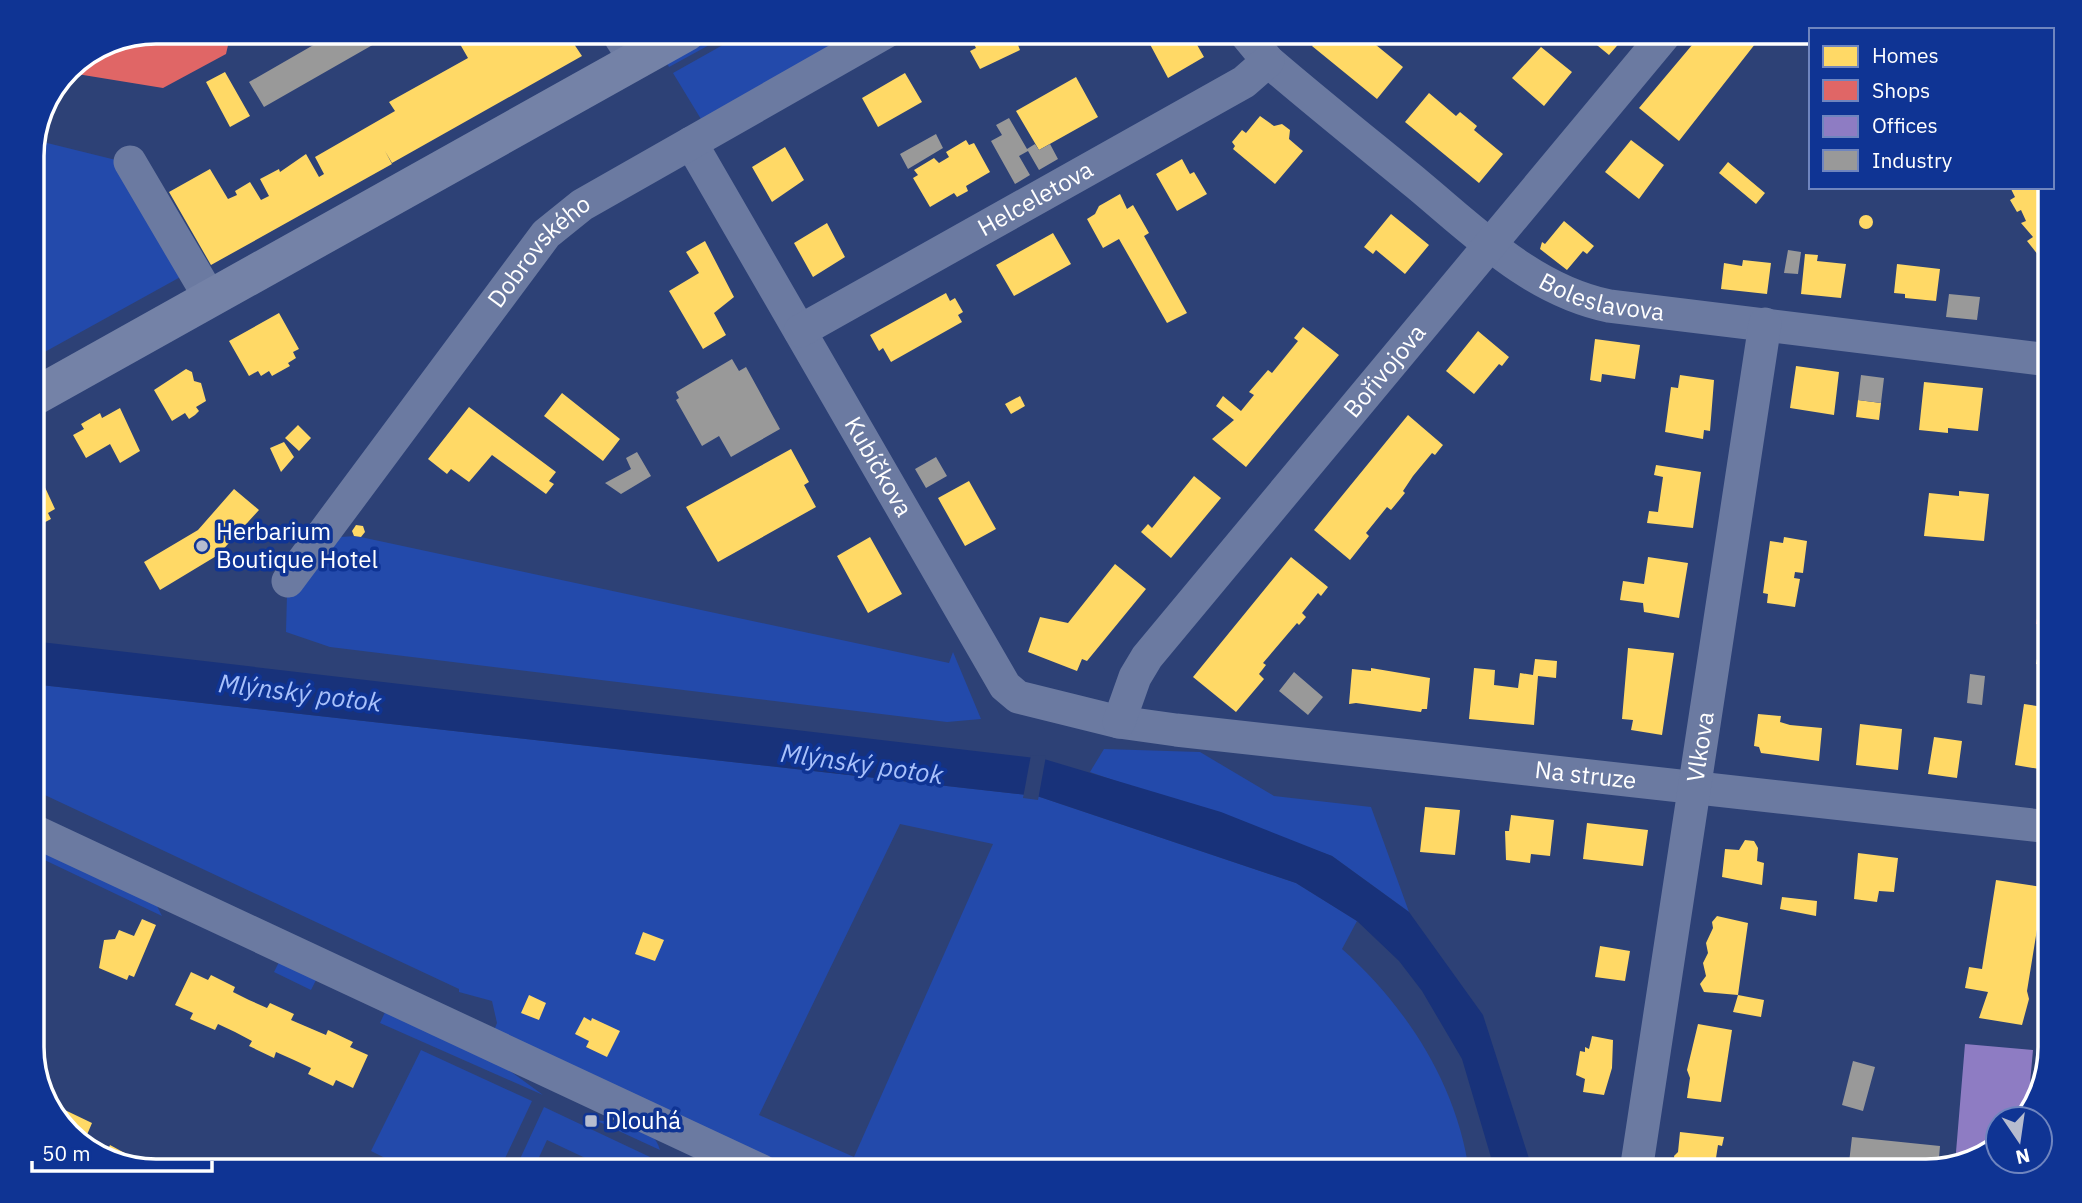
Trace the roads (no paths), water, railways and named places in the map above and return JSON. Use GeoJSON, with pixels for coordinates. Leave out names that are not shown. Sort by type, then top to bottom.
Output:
{"type":"FeatureCollection","features":[{"type":"Feature","properties":{"kind":"main road"},"geometry":{"type":"LineString","coordinates":[[44,391],[210,298],[626,46]]}},
{"type":"Feature","properties":{"kind":"street","name":"Dobrovského"},"geometry":{"type":"LineString","coordinates":[[288,581],[546,234],[582,205],[865,44]]}},
{"type":"Feature","properties":{"kind":"street","name":"Boleslavova"},"geometry":{"type":"LineString","coordinates":[[1254,44],[1268,61],[1490,244],[1535,278],[1578,299],[1609,306],[2038,358]]}},
{"type":"Feature","properties":{"kind":"street","name":"Bořivojova"},"geometry":{"type":"LineString","coordinates":[[1119,722],[1135,677],[1147,657],[1657,44]]}},
{"type":"Feature","properties":{"kind":"street","name":"Helceletova"},"geometry":{"type":"LineString","coordinates":[[800,331],[1244,82],[1268,61]]}},
{"type":"Feature","properties":{"kind":"street","name":"Kubíčkova"},"geometry":{"type":"LineString","coordinates":[[691,143],[1005,687],[1024,699],[1119,722]]}},
{"type":"Feature","properties":{"kind":"street"},"geometry":{"type":"LineString","coordinates":[[130,162],[210,298]]}},
{"type":"Feature","properties":{"kind":"street","name":"Vlkova"},"geometry":{"type":"LineString","coordinates":[[1638,1159],[1765,324]]}},
{"type":"Feature","properties":{"kind":"street","name":"Na struze"},"geometry":{"type":"LineString","coordinates":[[1119,722],[2038,826]]}},
{"type":"Feature","properties":{"kind":"street"},"geometry":{"type":"LineString","coordinates":[[44,836],[736,1159]]}},
{"type":"Feature","properties":{"kind":"water","name":"Mlýnský potok"},"geometry":{"type":"Polygon","coordinates":[[[44,642],[1044,759],[1221,812],[1332,856],[1409,912],[1483,1015],[1529,1159],[1491,1159],[1462,1059],[1422,991],[1399,961],[1357,921],[1296,883],[1037,796],[44,685],[44,642]]]}},
{"type":"Feature","properties":{"kind":"place","name":"Herbarium Boutique Hotel"},"geometry":{"type":"Point","coordinates":[202,546]}},
{"type":"Feature","properties":{"kind":"place","name":"Dlouhá"},"geometry":{"type":"Point","coordinates":[591,1121]}}]}
